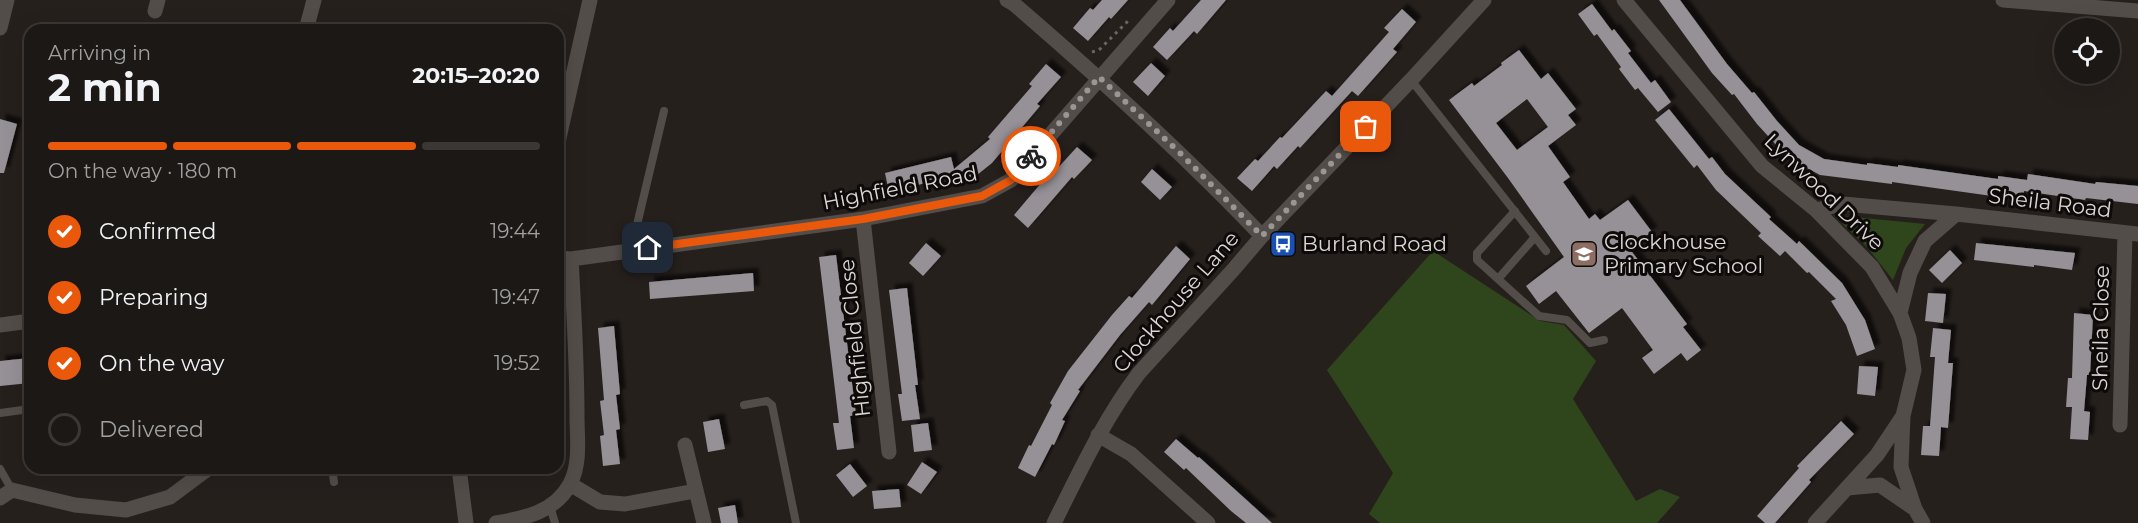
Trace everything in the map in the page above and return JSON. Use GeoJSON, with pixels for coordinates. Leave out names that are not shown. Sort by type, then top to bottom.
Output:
{"type":"FeatureCollection","features":[{"type":"Feature","properties":{"kind":"street"},"geometry":{"type":"LineString","coordinates":[[0,28],[7,0]]}},
{"type":"Feature","properties":{"kind":"street"},"geometry":{"type":"LineString","coordinates":[[308,24],[314,0]]}},
{"type":"Feature","properties":{"kind":"street"},"geometry":{"type":"LineString","coordinates":[[564,115],[590,0]]}},
{"type":"Feature","properties":{"kind":"street"},"geometry":{"type":"LineString","coordinates":[[1007,0],[1099,77],[1181,154],[1262,236]]}},
{"type":"Feature","properties":{"kind":"street","name":"Highfield Road"},"geometry":{"type":"LineString","coordinates":[[564,259],[863,219],[982,196],[1011,180],[1168,0]]}},
{"type":"Feature","properties":{"kind":"street","name":"Clockhouse Lane"},"geometry":{"type":"LineString","coordinates":[[1054,523],[1098,435],[1139,373],[1262,236],[1484,0]]}},
{"type":"Feature","properties":{"kind":"street","name":"Lynwood Drive"},"geometry":{"type":"LineString","coordinates":[[1624,0],[1762,166],[1816,210],[1872,267],[1899,313],[1909,338],[1914,370],[1903,416],[1877,455],[1815,523]]}},
{"type":"Feature","properties":{"kind":"street"},"geometry":{"type":"LineString","coordinates":[[2003,0],[2138,11]]}},
{"type":"Feature","properties":{"kind":"street","name":"Sheila Road"},"geometry":{"type":"LineString","coordinates":[[1816,210],[1844,204],[2131,233]]}},
{"type":"Feature","properties":{"kind":"street","name":"Sheila Road"},"geometry":{"type":"LineString","coordinates":[[1899,313],[1910,273],[1925,241],[1956,214]]}},
{"type":"Feature","properties":{"kind":"street","name":"Highfield Close"},"geometry":{"type":"LineString","coordinates":[[863,219],[889,452]]}},
{"type":"Feature","properties":{"kind":"street","name":"Sheila Close"},"geometry":{"type":"LineString","coordinates":[[2120,425],[2131,233]]}},
{"type":"Feature","properties":{"kind":"street"},"geometry":{"type":"LineString","coordinates":[[496,523],[527,518],[550,506],[570,484],[578,464],[577,363],[564,259]]}},
{"type":"Feature","properties":{"kind":"street"},"geometry":{"type":"LineString","coordinates":[[0,325],[24,322]]}},
{"type":"Feature","properties":{"kind":"street"},"geometry":{"type":"LineString","coordinates":[[1903,416],[1901,467],[1915,509],[1923,523]]}},
{"type":"Feature","properties":{"kind":"street"},"geometry":{"type":"LineString","coordinates":[[1098,435],[1131,454],[1208,523]]}},
{"type":"Feature","properties":{"kind":"street"},"geometry":{"type":"LineString","coordinates":[[685,445],[704,523]]}},
{"type":"Feature","properties":{"kind":"street"},"geometry":{"type":"LineString","coordinates":[[6,494],[126,510],[170,497],[200,474]]}},
{"type":"Feature","properties":{"kind":"street"},"geometry":{"type":"LineString","coordinates":[[460,474],[466,523]]}},
{"type":"Feature","properties":{"kind":"street"},"geometry":{"type":"LineString","coordinates":[[570,484],[600,502],[625,504],[695,491]]}},
{"type":"Feature","properties":{"kind":"street"},"geometry":{"type":"LineString","coordinates":[[1847,488],[1880,485],[1915,509]]}},
{"type":"Feature","properties":{"kind":"lane"},"geometry":{"type":"LineString","coordinates":[[1411,80],[1546,250]]}},
{"type":"Feature","properties":{"kind":"lane"},"geometry":{"type":"LineString","coordinates":[[631,250],[664,111]]}},
{"type":"Feature","properties":{"kind":"lane"},"geometry":{"type":"LineString","coordinates":[[1515,211],[1477,252],[1477,260],[1539,316],[1567,320],[1590,343],[1604,340]]}},
{"type":"Feature","properties":{"kind":"lane"},"geometry":{"type":"LineString","coordinates":[[1498,279],[1535,237]]}},
{"type":"Feature","properties":{"kind":"lane"},"geometry":{"type":"LineString","coordinates":[[744,405],[767,401],[772,405],[796,523]]}},
{"type":"Feature","properties":{"kind":"lane"},"geometry":{"type":"LineString","coordinates":[[0,413],[24,410]]}},
{"type":"Feature","properties":{"kind":"lane"},"geometry":{"type":"LineString","coordinates":[[0,469],[6,494]]}},
{"type":"Feature","properties":{"kind":"lane"},"geometry":{"type":"LineString","coordinates":[[333,474],[334,483]]}},
{"type":"Feature","properties":{"kind":"lane"},"geometry":{"type":"LineString","coordinates":[[550,506],[555,523]]}},
{"type":"Feature","properties":{"kind":"path"},"geometry":{"type":"LineString","coordinates":[[1087,52],[1099,50],[1134,14]]}},
{"type":"Feature","properties":{"kind":"green space"},"geometry":{"type":"Polygon","coordinates":[[[1833,215],[1925,224],[1906,248],[1893,280],[1866,246],[1833,215]]]}},
{"type":"Feature","properties":{"kind":"green space"},"geometry":{"type":"Polygon","coordinates":[[[1433,251],[1540,321],[1564,325],[1596,361],[1573,399],[1636,501],[1660,489],[1680,497],[1657,523],[1380,523],[1369,514],[1393,473],[1327,370],[1433,251]]]}},
{"type":"Feature","properties":{"kind":"building"},"geometry":{"type":"Polygon","coordinates":[[[1102,0],[1128,0],[1088,41],[1073,28],[1090,8],[1093,10],[1102,0]]]}},
{"type":"Feature","properties":{"kind":"building"},"geometry":{"type":"Polygon","coordinates":[[[1201,0],[1226,0],[1197,34],[1194,31],[1167,60],[1153,47],[1170,28],[1173,31],[1201,0]]]}},
{"type":"Feature","properties":{"kind":"building"},"geometry":{"type":"Polygon","coordinates":[[[1659,0],[1680,0],[1727,64],[1752,93],[1754,92],[1777,121],[1799,145],[1824,159],[1867,165],[1867,163],[1898,167],[1898,165],[1998,179],[1998,176],[2027,180],[2028,174],[2095,184],[2096,182],[2138,186],[2138,204],[2086,198],[2085,200],[2024,191],[2023,197],[1992,193],[1992,196],[1820,175],[1788,158],[1734,94],[1732,95],[1712,73],[1659,0]]]}},
{"type":"Feature","properties":{"kind":"building"},"geometry":{"type":"Polygon","coordinates":[[[1592,4],[1612,31],[1614,29],[1631,51],[1628,53],[1651,83],[1655,80],[1671,102],[1658,112],[1638,88],[1635,90],[1597,34],[1594,36],[1578,14],[1592,4]]]}},
{"type":"Feature","properties":{"kind":"building"},"geometry":{"type":"Polygon","coordinates":[[[1402,9],[1416,22],[1393,49],[1397,52],[1358,96],[1352,91],[1300,148],[1298,146],[1277,169],[1274,166],[1252,191],[1237,178],[1255,159],[1258,161],[1280,137],[1282,138],[1326,91],[1332,96],[1389,32],[1384,28],[1402,9]]]}},
{"type":"Feature","properties":{"kind":"building"},"geometry":{"type":"Polygon","coordinates":[[[1519,50],[1541,79],[1548,73],[1576,109],[1568,115],[1576,125],[1548,146],[1570,177],[1563,182],[1589,219],[1595,214],[1600,220],[1628,200],[1652,232],[1629,248],[1687,324],[1683,327],[1701,350],[1687,361],[1681,353],[1654,374],[1642,358],[1653,350],[1622,308],[1589,333],[1556,291],[1539,304],[1526,286],[1564,257],[1449,100],[1472,83],[1474,86],[1502,65],[1501,63],[1519,50]],[[1527,99],[1496,123],[1517,150],[1548,127],[1527,99]]]}},
{"type":"Feature","properties":{"kind":"building"},"geometry":{"type":"Polygon","coordinates":[[[1151,63],[1165,76],[1148,96],[1133,82],[1151,63]]]}},
{"type":"Feature","properties":{"kind":"building"},"geometry":{"type":"Polygon","coordinates":[[[1046,64],[1061,77],[1037,104],[1040,106],[992,163],[972,179],[967,173],[889,192],[885,173],[951,157],[954,169],[990,139],[988,137],[1032,86],[1029,84],[1046,64]]]}},
{"type":"Feature","properties":{"kind":"building"},"geometry":{"type":"Polygon","coordinates":[[[1669,109],[1709,159],[1712,157],[1725,174],[1771,217],[1769,219],[1797,244],[1799,241],[1842,283],[1865,320],[1875,349],[1857,356],[1846,325],[1831,301],[1836,299],[1785,251],[1780,256],[1758,236],[1761,233],[1716,190],[1697,165],[1694,168],[1655,120],[1669,109]]]}},
{"type":"Feature","properties":{"kind":"building"},"geometry":{"type":"Polygon","coordinates":[[[0,119],[17,124],[4,173],[0,173],[0,119]]]}},
{"type":"Feature","properties":{"kind":"building"},"geometry":{"type":"Polygon","coordinates":[[[1077,147],[1092,160],[1074,179],[1072,177],[1028,228],[1014,215],[1053,169],[1055,171],[1077,147]]]}},
{"type":"Feature","properties":{"kind":"building"},"geometry":{"type":"Polygon","coordinates":[[[1152,169],[1172,187],[1160,200],[1141,182],[1152,169]]]}},
{"type":"Feature","properties":{"kind":"building"},"geometry":{"type":"Polygon","coordinates":[[[926,243],[941,256],[923,276],[909,263],[926,243]]]}},
{"type":"Feature","properties":{"kind":"building"},"geometry":{"type":"Polygon","coordinates":[[[1976,243],[2075,253],[2072,270],[1974,260],[1976,243]]]}},
{"type":"Feature","properties":{"kind":"building"},"geometry":{"type":"Polygon","coordinates":[[[1176,246],[1190,259],[1152,305],[1149,302],[1120,335],[1078,390],[1080,391],[1062,420],[1065,421],[1054,445],[1052,444],[1035,477],[1018,468],[1068,371],[1112,315],[1129,296],[1132,298],[1176,246]]]}},
{"type":"Feature","properties":{"kind":"building"},"geometry":{"type":"Polygon","coordinates":[[[1950,250],[1962,263],[1942,283],[1929,270],[1950,250]]]}},
{"type":"Feature","properties":{"kind":"building"},"geometry":{"type":"Polygon","coordinates":[[[836,255],[856,415],[850,416],[854,448],[837,450],[833,423],[839,423],[819,257],[836,255]]]}},
{"type":"Feature","properties":{"kind":"building"},"geometry":{"type":"Polygon","coordinates":[[[753,273],[754,291],[650,299],[649,282],[753,273]]]}},
{"type":"Feature","properties":{"kind":"building"},"geometry":{"type":"Polygon","coordinates":[[[907,288],[920,419],[902,421],[898,394],[902,394],[889,290],[907,288]]]}},
{"type":"Feature","properties":{"kind":"building"},"geometry":{"type":"Polygon","coordinates":[[[1928,293],[1946,294],[1943,323],[1925,321],[1928,293]]]}},
{"type":"Feature","properties":{"kind":"building"},"geometry":{"type":"Polygon","coordinates":[[[2074,313],[2093,315],[2090,375],[2087,375],[2084,411],[2090,412],[2088,440],[2070,439],[2072,407],[2066,407],[2068,378],[2072,378],[2074,313]]]}},
{"type":"Feature","properties":{"kind":"building"},"geometry":{"type":"Polygon","coordinates":[[[614,326],[620,394],[616,395],[620,429],[616,430],[620,464],[603,466],[600,436],[604,435],[600,401],[604,400],[598,328],[614,326]]]}},
{"type":"Feature","properties":{"kind":"building"},"geometry":{"type":"Polygon","coordinates":[[[1933,328],[1951,330],[1948,363],[1953,363],[1948,428],[1941,427],[1939,456],[1921,455],[1923,426],[1930,426],[1935,357],[1930,357],[1933,328]]]}},
{"type":"Feature","properties":{"kind":"building"},"geometry":{"type":"Polygon","coordinates":[[[24,359],[24,384],[0,386],[0,361],[24,359]]]}},
{"type":"Feature","properties":{"kind":"building"},"geometry":{"type":"Polygon","coordinates":[[[1859,366],[1878,367],[1875,396],[1857,394],[1859,366]]]}},
{"type":"Feature","properties":{"kind":"building"},"geometry":{"type":"Polygon","coordinates":[[[719,419],[725,449],[708,452],[703,422],[719,419]]]}},
{"type":"Feature","properties":{"kind":"building"},"geometry":{"type":"Polygon","coordinates":[[[1841,421],[1854,434],[1809,480],[1811,482],[1775,523],[1765,523],[1757,516],[1799,468],[1797,466],[1841,421]]]}},
{"type":"Feature","properties":{"kind":"building"},"geometry":{"type":"Polygon","coordinates":[[[928,423],[932,450],[914,452],[911,425],[928,423]]]}},
{"type":"Feature","properties":{"kind":"building"},"geometry":{"type":"Polygon","coordinates":[[[1176,439],[1272,523],[1246,523],[1186,468],[1184,470],[1164,452],[1176,439]]]}},
{"type":"Feature","properties":{"kind":"building"},"geometry":{"type":"Polygon","coordinates":[[[922,462],[937,472],[921,494],[907,485],[922,462]]]}},
{"type":"Feature","properties":{"kind":"building"},"geometry":{"type":"Polygon","coordinates":[[[850,464],[867,486],[853,497],[836,475],[850,464]]]}},
{"type":"Feature","properties":{"kind":"building"},"geometry":{"type":"Polygon","coordinates":[[[899,489],[901,507],[874,509],[872,491],[899,489]]]}},
{"type":"Feature","properties":{"kind":"building"},"geometry":{"type":"Polygon","coordinates":[[[735,505],[738,523],[721,523],[718,508],[735,505]]]}},
{"type":"Feature","properties":{"kind":"way so far"},"geometry":{"type":"LineString","coordinates":[[1031,156],[1099,77],[1181,154],[1262,236],[1366,127]]}},
{"type":"Feature","properties":{"kind":"place","name":"Burland Road"},"geometry":{"type":"Point","coordinates":[1283,244]}},
{"type":"Feature","properties":{"kind":"place","name":"Clockhouse Primary School"},"geometry":{"type":"Point","coordinates":[1584,254]}},
{"type":"Feature","properties":{"kind":"route"},"geometry":{"type":"LineString","coordinates":[[648,248],[863,219],[982,196],[1011,180],[1031,156]]}}]}
